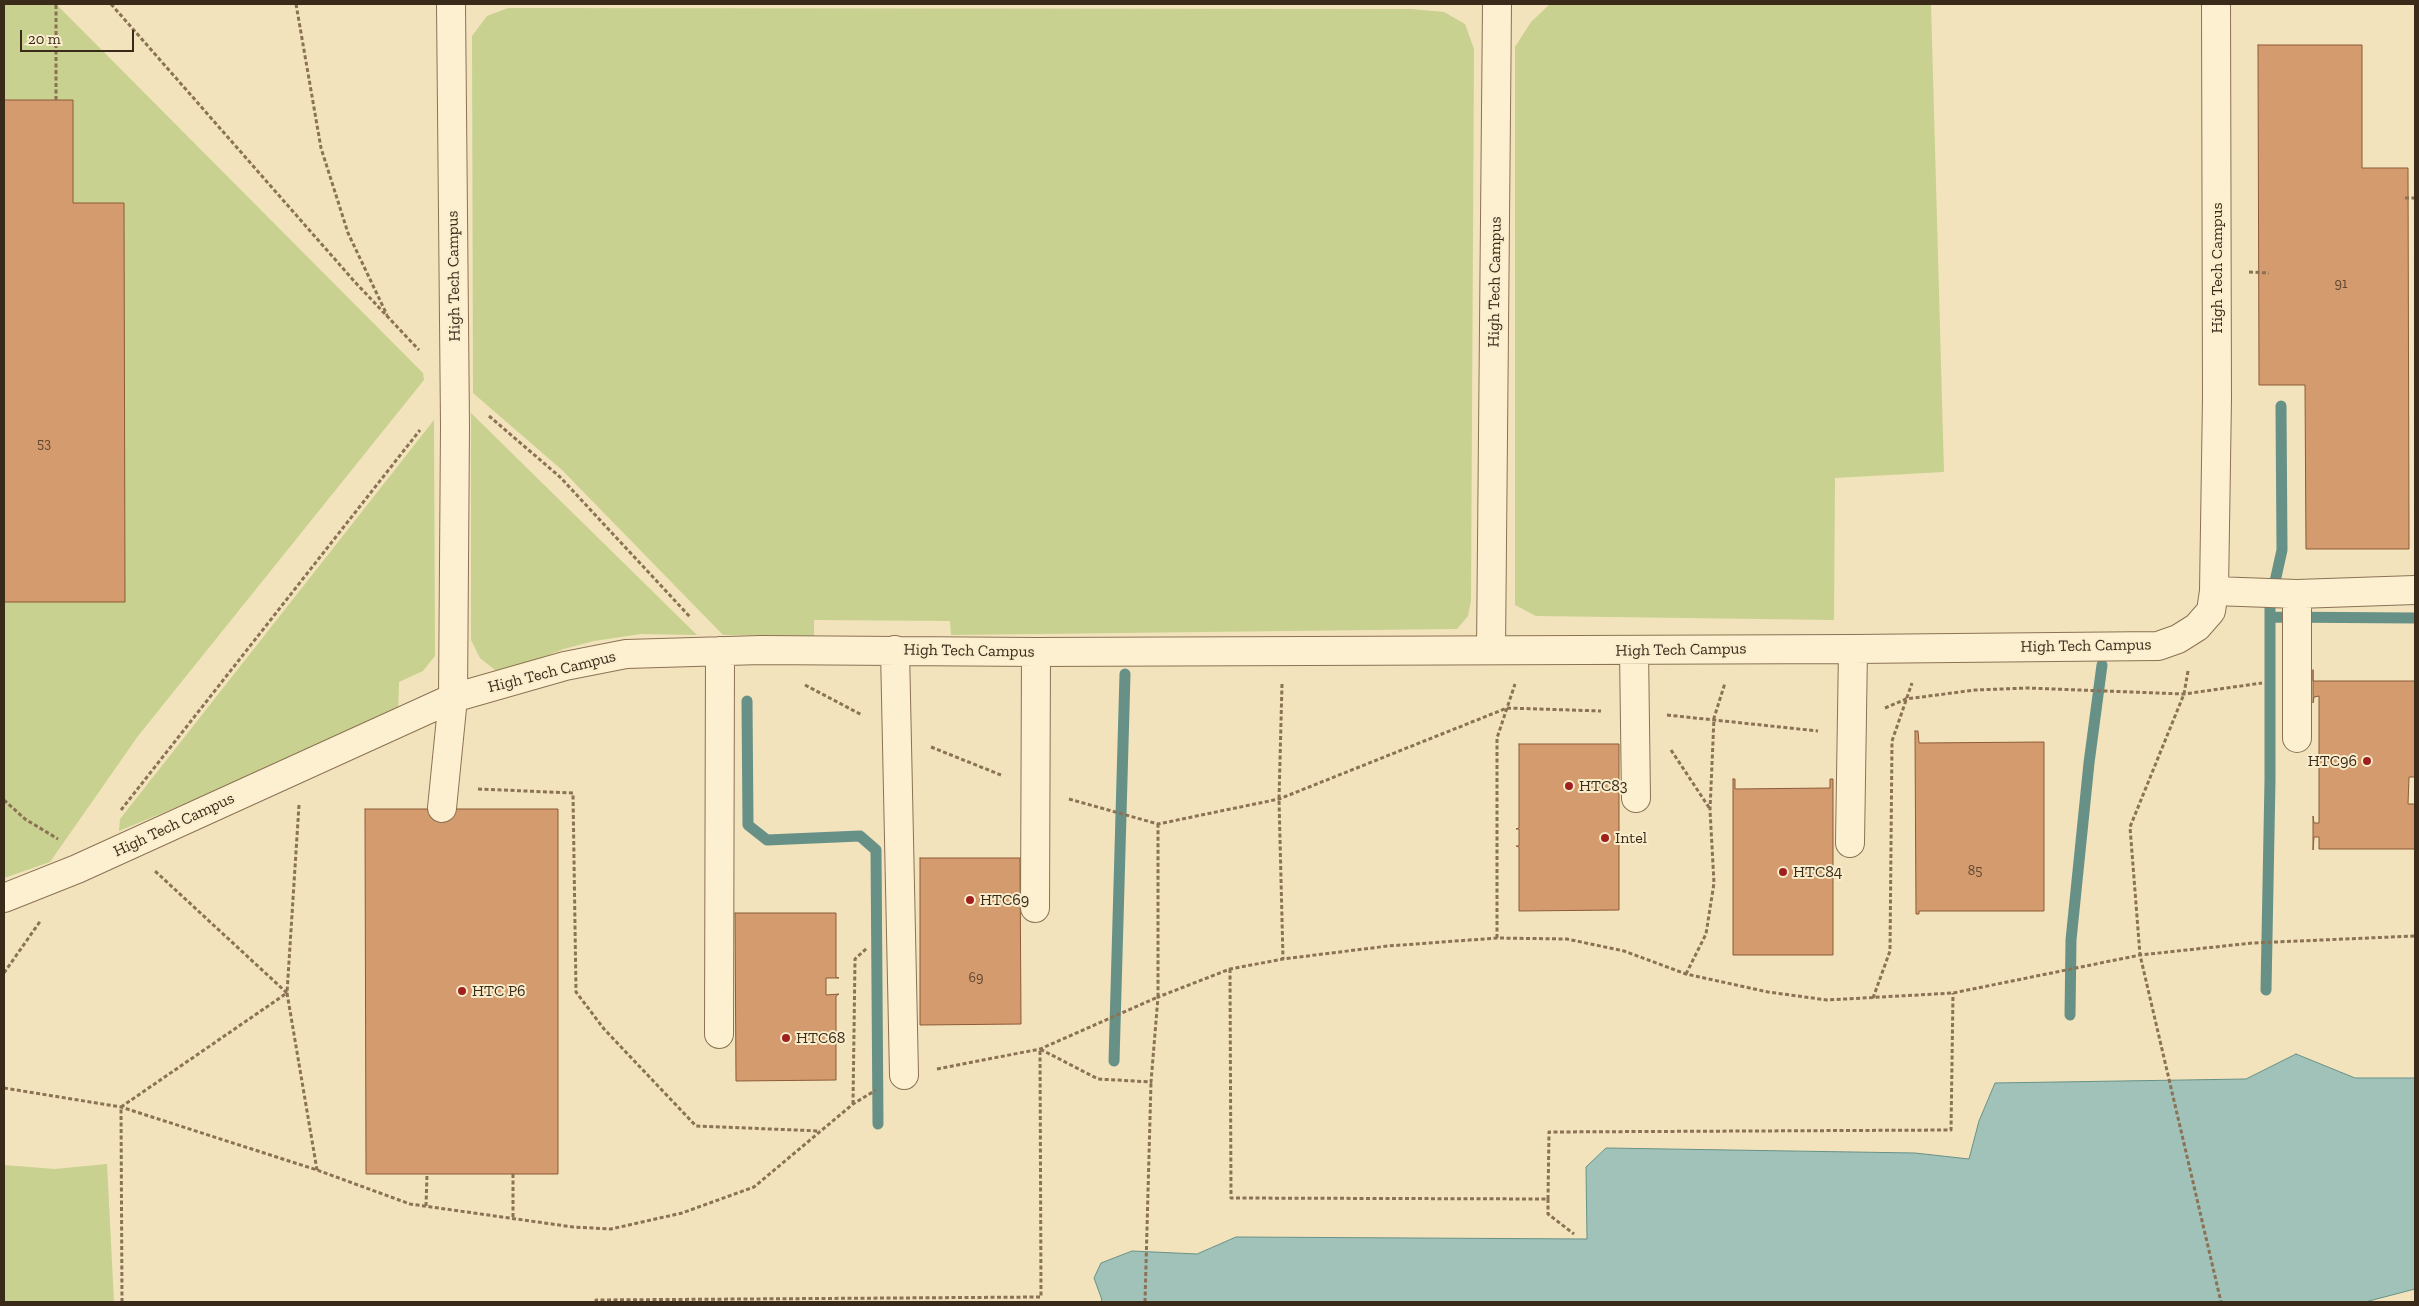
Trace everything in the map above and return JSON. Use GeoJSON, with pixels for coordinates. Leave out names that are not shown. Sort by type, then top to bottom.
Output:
{"type":"FeatureCollection","features":[{"type":"Feature","properties":{"kind":"street","name":"High Tech Campus"},"geometry":{"type":"LineString","coordinates":[[451,4],[455,386],[453,698]]}},
{"type":"Feature","properties":{"kind":"street","name":"High Tech Campus"},"geometry":{"type":"LineString","coordinates":[[1491,650],[1497,4]]}},
{"type":"Feature","properties":{"kind":"street","name":"High Tech Campus"},"geometry":{"type":"LineString","coordinates":[[4,898],[77,869],[453,698],[565,666],[626,654],[720,651],[895,650],[1036,652],[1853,649],[2158,646],[2178,639],[2197,627],[2211,611],[2214,591],[2217,398],[2216,4]]}},
{"type":"Feature","properties":{"kind":"street"},"geometry":{"type":"LineString","coordinates":[[2214,591],[2297,594],[2415,590]]}},
{"type":"Feature","properties":{"kind":"street"},"geometry":{"type":"LineString","coordinates":[[2297,594],[2298,738]]}},
{"type":"Feature","properties":{"kind":"street"},"geometry":{"type":"LineString","coordinates":[[1850,844],[1853,649]]}},
{"type":"Feature","properties":{"kind":"street"},"geometry":{"type":"LineString","coordinates":[[895,650],[904,1075]]}},
{"type":"Feature","properties":{"kind":"street"},"geometry":{"type":"LineString","coordinates":[[1634,650],[1641,713],[1636,798]]}},
{"type":"Feature","properties":{"kind":"street"},"geometry":{"type":"LineString","coordinates":[[719,1034],[720,651]]}},
{"type":"Feature","properties":{"kind":"street"},"geometry":{"type":"LineString","coordinates":[[1035,908],[1036,652]]}},
{"type":"Feature","properties":{"kind":"street"},"geometry":{"type":"LineString","coordinates":[[444,798],[453,698]]}},
{"type":"Feature","properties":{"kind":"path"},"geometry":{"type":"LineString","coordinates":[[56,4],[56,100]]}},
{"type":"Feature","properties":{"kind":"path"},"geometry":{"type":"LineString","coordinates":[[111,4],[388,318],[455,386]]}},
{"type":"Feature","properties":{"kind":"path"},"geometry":{"type":"LineString","coordinates":[[296,4],[321,148],[348,233],[388,318]]}},
{"type":"Feature","properties":{"kind":"path"},"geometry":{"type":"LineString","coordinates":[[2405,198],[2415,198]]}},
{"type":"Feature","properties":{"kind":"path"},"geometry":{"type":"LineString","coordinates":[[2197,627],[2184,694],[2130,827],[2140,955],[2221,1302]]}},
{"type":"Feature","properties":{"kind":"path"},"geometry":{"type":"LineString","coordinates":[[1873,998],[1890,951],[1892,741],[1924,648]]}},
{"type":"Feature","properties":{"kind":"path"},"geometry":{"type":"LineString","coordinates":[[1686,974],[1706,934],[1714,883],[1710,810],[1714,718],[1735,649]]}},
{"type":"Feature","properties":{"kind":"path"},"geometry":{"type":"LineString","coordinates":[[1497,938],[1497,738],[1526,650]]}},
{"type":"Feature","properties":{"kind":"path"},"geometry":{"type":"LineString","coordinates":[[1282,651],[1279,799],[1282,959]]}},
{"type":"Feature","properties":{"kind":"path"},"geometry":{"type":"LineString","coordinates":[[1102,808],[1158,824],[1279,799],[1507,708],[1641,713],[1852,728],[1906,699],[1975,690],[2028,688],[2184,694],[2261,685]]}},
{"type":"Feature","properties":{"kind":"path"},"geometry":{"type":"LineString","coordinates":[[1641,713],[1710,810]]}},
{"type":"Feature","properties":{"kind":"path"},"geometry":{"type":"LineString","coordinates":[[302,766],[287,993],[317,1170]]}},
{"type":"Feature","properties":{"kind":"path"},"geometry":{"type":"LineString","coordinates":[[444,798],[573,792],[576,992],[604,1029],[696,1126],[821,1131]]}},
{"type":"Feature","properties":{"kind":"path"},"geometry":{"type":"LineString","coordinates":[[4,800],[25,818],[63,842]]}},
{"type":"Feature","properties":{"kind":"path"},"geometry":{"type":"LineString","coordinates":[[1145,1302],[1151,1082],[1158,997],[1158,824]]}},
{"type":"Feature","properties":{"kind":"path"},"geometry":{"type":"LineString","coordinates":[[128,846],[287,993]]}},
{"type":"Feature","properties":{"kind":"path"},"geometry":{"type":"LineString","coordinates":[[904,1075],[1040,1048],[1131,1008],[1230,969],[1282,959],[1388,946],[1497,938],[1567,939],[1624,951],[1686,974],[1768,992],[1827,1000],[1952,993],[2140,955],[2252,943],[2414,936],[2415,930]]}},
{"type":"Feature","properties":{"kind":"path"},"geometry":{"type":"LineString","coordinates":[[853,1104],[855,959],[862,951]]}},
{"type":"Feature","properties":{"kind":"path"},"geometry":{"type":"LineString","coordinates":[[1230,969],[1231,1198],[1548,1199]]}},
{"type":"Feature","properties":{"kind":"path"},"geometry":{"type":"LineString","coordinates":[[121,1107],[287,993]]}},
{"type":"Feature","properties":{"kind":"path"},"geometry":{"type":"LineString","coordinates":[[1574,1234],[1548,1214],[1549,1132],[1951,1130],[1952,993]]}},
{"type":"Feature","properties":{"kind":"path"},"geometry":{"type":"LineString","coordinates":[[1040,1048],[1098,1078],[1151,1082]]}},
{"type":"Feature","properties":{"kind":"path"},"geometry":{"type":"LineString","coordinates":[[596,1302],[596,1300],[1041,1297],[1040,1048]]}},
{"type":"Feature","properties":{"kind":"path"},"geometry":{"type":"LineString","coordinates":[[4,1088],[121,1107],[317,1170],[410,1204],[573,1227],[611,1229],[682,1213],[754,1187],[853,1104],[861,1101]]}},
{"type":"Feature","properties":{"kind":"path"},"geometry":{"type":"LineString","coordinates":[[121,1107],[122,1302]]}},
{"type":"Feature","properties":{"kind":"path"},"geometry":{"type":"LineString","coordinates":[[426,1206],[427,1174]]}},
{"type":"Feature","properties":{"kind":"path"},"geometry":{"type":"LineString","coordinates":[[513,1174],[513,1219]]}},
{"type":"Feature","properties":{"kind":"green space"},"geometry":{"type":"Polygon","coordinates":[[[4,4],[56,4],[423,373],[424,380],[138,736],[50,862],[4,878],[4,4]]]}},
{"type":"Feature","properties":{"kind":"green space"},"geometry":{"type":"Polygon","coordinates":[[[1550,4],[1931,4],[1944,472],[1835,478],[1834,620],[1536,616],[1515,605],[1515,47],[1531,22],[1550,4]]]}},
{"type":"Feature","properties":{"kind":"green space"},"geometry":{"type":"Polygon","coordinates":[[[508,8],[1412,9],[1444,12],[1465,24],[1474,49],[1471,601],[1468,616],[1457,629],[951,635],[950,621],[814,620],[814,636],[723,635],[562,470],[473,393],[472,36],[487,16],[508,8]]]}},
{"type":"Feature","properties":{"kind":"green space"},"geometry":{"type":"Polygon","coordinates":[[[471,413],[697,635],[641,634],[594,641],[564,649],[511,669],[495,670],[480,658],[471,640],[471,413]]]}},
{"type":"Feature","properties":{"kind":"green space"},"geometry":{"type":"Polygon","coordinates":[[[434,420],[435,656],[423,671],[399,682],[398,715],[119,831],[120,819],[434,420]]]}},
{"type":"Feature","properties":{"kind":"green space"},"geometry":{"type":"Polygon","coordinates":[[[107,1164],[114,1302],[4,1302],[4,1165],[55,1169],[107,1164]]]}},
{"type":"Feature","properties":{"kind":"water"},"geometry":{"type":"Polygon","coordinates":[[[2296,1054],[2355,1078],[2415,1078],[2415,1289],[2365,1302],[1100,1302],[1102,1300],[1094,1278],[1101,1263],[1132,1251],[1197,1254],[1236,1237],[1587,1239],[1586,1167],[1606,1148],[1915,1153],[1969,1159],[1979,1121],[1995,1083],[2246,1079],[2296,1054]]]}},
{"type":"Feature","properties":{"kind":"building"},"geometry":{"type":"Polygon","coordinates":[[[2258,45],[2362,45],[2362,168],[2408,168],[2409,549],[2306,549],[2305,385],[2259,385],[2258,45]]]}},
{"type":"Feature","properties":{"kind":"building"},"geometry":{"type":"Polygon","coordinates":[[[4,100],[73,100],[73,203],[124,203],[125,602],[4,602],[4,100]]]}},
{"type":"Feature","properties":{"kind":"building","name":"HTC96"},"geometry":{"type":"Polygon","coordinates":[[[2313,681],[2415,681],[2415,777],[2409,777],[2408,804],[2415,804],[2415,849],[2319,849],[2319,837],[2314,837],[2313,850],[2313,816],[2314,823],[2319,823],[2319,696],[2314,697],[2313,703],[2313,681]]]}},
{"type":"Feature","properties":{"kind":"building"},"geometry":{"type":"Polygon","coordinates":[[[1915,731],[1918,731],[1919,743],[2044,742],[2044,911],[1919,911],[1919,914],[1916,914],[1915,731]]]}},
{"type":"Feature","properties":{"kind":"building","name":"HTC83"},"geometry":{"type":"Polygon","coordinates":[[[1519,744],[1619,744],[1619,910],[1519,911],[1519,847],[1516,846],[1519,846],[1519,829],[1516,829],[1519,828],[1519,744]]]}},
{"type":"Feature","properties":{"kind":"building","name":"HTC84"},"geometry":{"type":"Polygon","coordinates":[[[1733,779],[1735,779],[1735,789],[1830,788],[1830,779],[1833,779],[1833,955],[1733,955],[1733,779]]]}},
{"type":"Feature","properties":{"kind":"building","name":"HTC P6"},"geometry":{"type":"Polygon","coordinates":[[[365,809],[558,809],[558,1174],[366,1174],[365,809]]]}},
{"type":"Feature","properties":{"kind":"building","name":"HTC69"},"geometry":{"type":"Polygon","coordinates":[[[920,858],[1020,858],[1021,1024],[920,1025],[920,858]]]}},
{"type":"Feature","properties":{"kind":"building","name":"HTC68"},"geometry":{"type":"Polygon","coordinates":[[[735,913],[836,913],[836,977],[839,978],[826,978],[826,995],[839,994],[836,996],[836,1080],[736,1081],[735,913]]]}},
{"type":"Feature","properties":{"kind":"waterway"},"geometry":{"type":"LineString","coordinates":[[2266,990],[2270,780],[2270,604],[2282,550],[2281,406]]}},
{"type":"Feature","properties":{"kind":"waterway"},"geometry":{"type":"LineString","coordinates":[[2270,617],[2415,618]]}},
{"type":"Feature","properties":{"kind":"waterway"},"geometry":{"type":"LineString","coordinates":[[2070,1015],[2071,940],[2089,763],[2102,665]]}},
{"type":"Feature","properties":{"kind":"waterway"},"geometry":{"type":"LineString","coordinates":[[1114,1061],[1125,674]]}},
{"type":"Feature","properties":{"kind":"waterway"},"geometry":{"type":"LineString","coordinates":[[747,701],[748,825],[767,840],[860,836],[876,850],[878,1124]]}},
{"type":"Feature","properties":{"kind":"place","name":"HTC96"},"geometry":{"type":"Point","coordinates":[2367,761]}},
{"type":"Feature","properties":{"kind":"place","name":"HTC83"},"geometry":{"type":"Point","coordinates":[1569,786]}},
{"type":"Feature","properties":{"kind":"place","name":"Intel"},"geometry":{"type":"Point","coordinates":[1605,838]}},
{"type":"Feature","properties":{"kind":"place","name":"HTC84"},"geometry":{"type":"Point","coordinates":[1783,872]}},
{"type":"Feature","properties":{"kind":"place","name":"HTC69"},"geometry":{"type":"Point","coordinates":[970,900]}},
{"type":"Feature","properties":{"kind":"place","name":"HTC P6"},"geometry":{"type":"Point","coordinates":[462,991]}},
{"type":"Feature","properties":{"kind":"place","name":"HTC68"},"geometry":{"type":"Point","coordinates":[786,1038]}}]}
